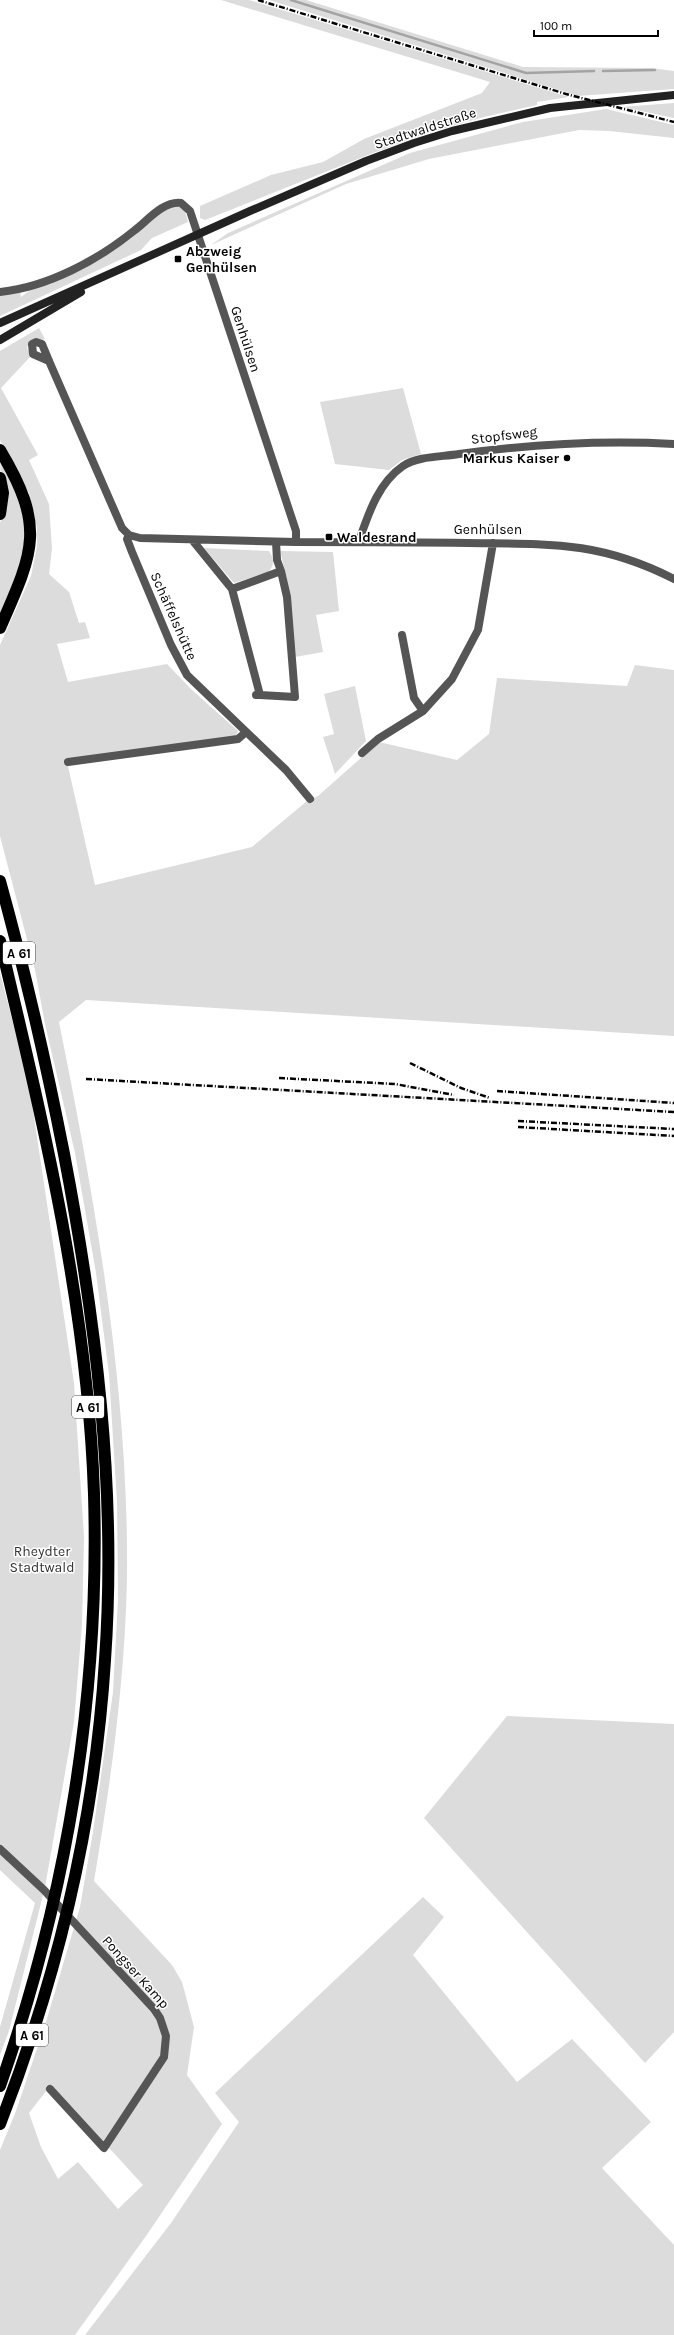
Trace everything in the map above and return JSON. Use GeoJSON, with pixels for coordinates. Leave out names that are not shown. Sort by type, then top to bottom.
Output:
{"type":"FeatureCollection","features":[{"type":"Feature","properties":{"kind":"highway"},"geometry":{"type":"LineString","coordinates":[[0,450],[22,492],[28,508],[31,533],[30,546],[23,578],[0,628]]}},
{"type":"Feature","properties":{"kind":"highway"},"geometry":{"type":"LineString","coordinates":[[0,478],[3,493],[0,514]]}},
{"type":"Feature","properties":{"kind":"highway","name":"A 61"},"geometry":{"type":"LineString","coordinates":[[0,881],[40,1040],[72,1197],[97,1357],[104,1426],[108,1587],[105,1660],[89,1805],[59,1945],[44,2001],[0,2124]]}},
{"type":"Feature","properties":{"kind":"highway","name":"A 61"},"geometry":{"type":"LineString","coordinates":[[0,941],[32,1076],[62,1226],[83,1364],[94,1486],[93,1615],[88,1692],[80,1764],[59,1878],[48,1927],[29,1999],[0,2086]]}},
{"type":"Feature","properties":{"kind":"main road","name":"Stadtwaldstraße"},"geometry":{"type":"LineString","coordinates":[[0,323],[366,161],[414,143],[452,131],[534,111],[598,102],[674,95]]}},
{"type":"Feature","properties":{"kind":"main road","name":"Stadtwaldstraße"},"geometry":{"type":"LineString","coordinates":[[0,340],[106,277]]}},
{"type":"Feature","properties":{"kind":"street"},"geometry":{"type":"LineString","coordinates":[[0,292],[20,288],[59,275],[82,264],[104,252],[170,203],[181,203],[190,211],[198,235]]}},
{"type":"Feature","properties":{"kind":"street","name":"Genhülsen"},"geometry":{"type":"LineString","coordinates":[[198,235],[296,531],[296,542]]}},
{"type":"Feature","properties":{"kind":"street"},"geometry":{"type":"LineString","coordinates":[[49,361],[122,528],[129,535]]}},
{"type":"Feature","properties":{"kind":"street","name":"Stopfsweg"},"geometry":{"type":"LineString","coordinates":[[359,541],[371,508],[380,491],[395,473],[411,462],[511,446],[548,443],[629,442],[674,444]]}},
{"type":"Feature","properties":{"kind":"street","name":"Genhülsen"},"geometry":{"type":"LineString","coordinates":[[129,535],[140,538],[193,541],[533,543],[589,548],[634,561],[674,579]]}},
{"type":"Feature","properties":{"kind":"street","name":"Schäffelshütte"},"geometry":{"type":"LineString","coordinates":[[129,535],[127,539],[132,552],[178,660],[187,675],[286,770],[310,799]]}},
{"type":"Feature","properties":{"kind":"street"},"geometry":{"type":"LineString","coordinates":[[193,541],[232,589],[258,696],[295,697],[287,598],[277,560],[276,542]]}},
{"type":"Feature","properties":{"kind":"street"},"geometry":{"type":"LineString","coordinates":[[362,753],[378,739],[424,711],[452,680],[478,630],[493,543]]}},
{"type":"Feature","properties":{"kind":"street"},"geometry":{"type":"LineString","coordinates":[[232,589],[281,571]]}},
{"type":"Feature","properties":{"kind":"street"},"geometry":{"type":"LineString","coordinates":[[402,635],[414,698],[424,711]]}},
{"type":"Feature","properties":{"kind":"street"},"geometry":{"type":"LineString","coordinates":[[68,762],[238,739],[246,732]]}},
{"type":"Feature","properties":{"kind":"street","name":"Pongser Kamp"},"geometry":{"type":"LineString","coordinates":[[0,1849],[44,1890],[154,2009],[160,2018],[166,2036],[162,2061],[104,2148],[50,2090]]}},
{"type":"Feature","properties":{"kind":"green space"},"geometry":{"type":"Polygon","coordinates":[[[221,0],[249,0],[569,97],[537,102],[537,105],[484,117],[428,133],[373,153],[205,220],[200,218],[200,206],[271,175],[323,162],[364,139],[482,93],[490,82],[221,0]]]}},
{"type":"Feature","properties":{"kind":"green space"},"geometry":{"type":"Polygon","coordinates":[[[269,0],[306,0],[523,67],[651,68],[674,71],[674,89],[578,96],[269,0]]]}},
{"type":"Feature","properties":{"kind":"green space"},"geometry":{"type":"Polygon","coordinates":[[[674,103],[674,118],[622,107],[674,103]]]}},
{"type":"Feature","properties":{"kind":"green space"},"geometry":{"type":"Polygon","coordinates":[[[606,109],[674,125],[674,138],[609,131],[579,130],[429,159],[346,184],[211,245],[228,233],[410,153],[523,122],[606,109]]]}},
{"type":"Feature","properties":{"kind":"green space"},"geometry":{"type":"Polygon","coordinates":[[[178,206],[185,211],[188,222],[152,238],[141,250],[0,316],[0,295],[20,291],[21,297],[34,287],[63,276],[167,208],[178,206]]]}},
{"type":"Feature","properties":{"kind":"green space"},"geometry":{"type":"Polygon","coordinates":[[[39,328],[45,339],[29,343],[27,348],[31,356],[1,388],[38,455],[29,460],[49,504],[52,549],[49,574],[69,592],[79,623],[85,622],[90,638],[57,644],[68,682],[167,664],[192,690],[238,731],[235,738],[67,762],[95,885],[252,847],[307,801],[318,796],[379,742],[457,760],[489,734],[497,678],[627,686],[635,665],[674,670],[674,1036],[86,1000],[59,1022],[86,1160],[108,1299],[116,1368],[126,1508],[126,1616],[120,1692],[106,1806],[94,1881],[172,1965],[182,1982],[194,2027],[187,2075],[222,2124],[146,2236],[75,2335],[0,2335],[0,2150],[16,2111],[46,2022],[80,1907],[93,1832],[113,1692],[118,1599],[117,1502],[109,1374],[96,1273],[75,1153],[45,1024],[35,970],[0,836],[0,645],[31,576],[37,546],[37,528],[29,493],[0,440],[0,351],[39,328]],[[47,2090],[29,2113],[41,2147],[58,2179],[78,2162],[118,2209],[143,2185],[112,2151],[47,2090]]]}},
{"type":"Feature","properties":{"kind":"green space"},"geometry":{"type":"Polygon","coordinates":[[[403,388],[421,454],[402,460],[389,470],[335,464],[320,402],[403,388]]]}},
{"type":"Feature","properties":{"kind":"green space"},"geometry":{"type":"Polygon","coordinates":[[[0,458],[15,483],[29,540],[0,618],[0,523],[2,517],[0,458]]]}},
{"type":"Feature","properties":{"kind":"green space"},"geometry":{"type":"Polygon","coordinates":[[[204,548],[269,551],[273,559],[273,564],[268,572],[234,583],[204,548]]]}},
{"type":"Feature","properties":{"kind":"green space"},"geometry":{"type":"Polygon","coordinates":[[[280,551],[333,552],[339,611],[316,615],[323,652],[295,657],[287,579],[280,551]]]}},
{"type":"Feature","properties":{"kind":"green space"},"geometry":{"type":"Polygon","coordinates":[[[355,686],[366,741],[335,774],[323,737],[334,734],[324,694],[355,686]]]}},
{"type":"Feature","properties":{"kind":"green space","name":"Rheydter Stadtwald"},"geometry":{"type":"Polygon","coordinates":[[[0,973],[29,1084],[74,1383],[84,1537],[82,1624],[74,1722],[45,1887],[9,2031],[0,2055],[0,2027],[35,1903],[0,1870],[0,973]]]}},
{"type":"Feature","properties":{"kind":"green space"},"geometry":{"type":"Polygon","coordinates":[[[507,1716],[674,1724],[674,2032],[645,2063],[424,1818],[507,1716]]]}},
{"type":"Feature","properties":{"kind":"green space"},"geometry":{"type":"Polygon","coordinates":[[[423,1897],[444,1917],[413,1955],[517,2082],[572,2039],[651,2122],[602,2168],[674,2245],[674,2335],[85,2335],[171,2223],[239,2122],[215,2093],[423,1897]]]}},
{"type":"Feature","properties":{"kind":"waterway"},"geometry":{"type":"LineString","coordinates":[[291,0],[526,73],[594,71]]}},
{"type":"Feature","properties":{"kind":"waterway"},"geometry":{"type":"LineString","coordinates":[[603,71],[655,70]]}},
{"type":"Feature","properties":{"kind":"railway"},"geometry":{"type":"LineString","coordinates":[[258,0],[566,94],[674,122]]}},
{"type":"Feature","properties":{"kind":"railway"},"geometry":{"type":"LineString","coordinates":[[410,1063],[461,1088],[490,1098]]}},
{"type":"Feature","properties":{"kind":"railway"},"geometry":{"type":"LineString","coordinates":[[279,1078],[395,1084],[454,1095]]}},
{"type":"Feature","properties":{"kind":"railway"},"geometry":{"type":"LineString","coordinates":[[86,1079],[674,1112]]}},
{"type":"Feature","properties":{"kind":"railway"},"geometry":{"type":"LineString","coordinates":[[497,1091],[674,1103]]}},
{"type":"Feature","properties":{"kind":"railway"},"geometry":{"type":"LineString","coordinates":[[518,1121],[674,1129]]}},
{"type":"Feature","properties":{"kind":"railway"},"geometry":{"type":"LineString","coordinates":[[518,1127],[674,1136]]}},
{"type":"Feature","properties":{"kind":"place","name":"Abzweig Genhülsen"},"geometry":{"type":"Point","coordinates":[178,259]}},
{"type":"Feature","properties":{"kind":"place","name":"Markus Kaiser"},"geometry":{"type":"Point","coordinates":[567,458]}},
{"type":"Feature","properties":{"kind":"place","name":"Waldesrand"},"geometry":{"type":"Point","coordinates":[329,537]}}]}
